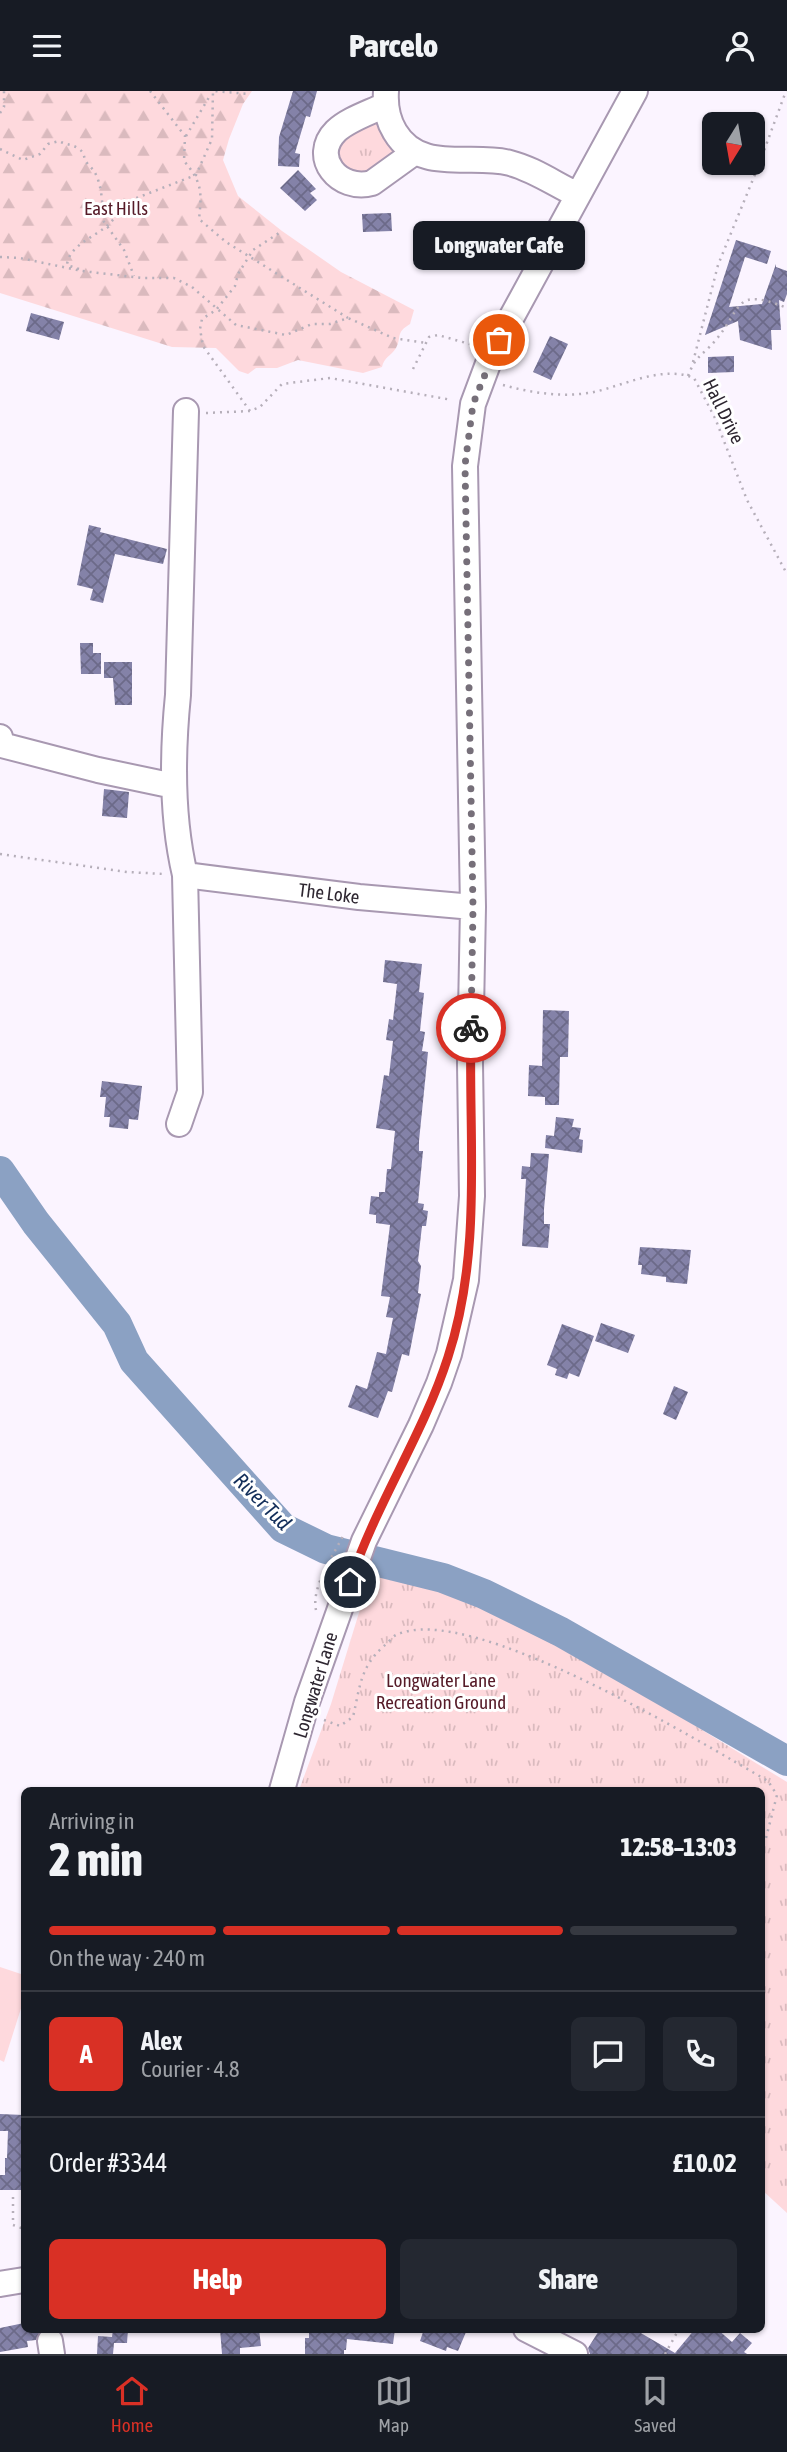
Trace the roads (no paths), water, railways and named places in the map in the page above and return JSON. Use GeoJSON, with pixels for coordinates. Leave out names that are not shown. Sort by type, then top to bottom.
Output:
{"type":"FeatureCollection","features":[{"type":"Feature","properties":{"kind":"street","name":"Longwater Lane"},"geometry":{"type":"LineString","coordinates":[[283,1787],[311,1690],[350,1582],[355,1535],[415,1437],[439,1383],[467,1280],[472,1196],[470,1064],[473,907],[465,465],[473,404],[510,317],[635,91]]}},
{"type":"Feature","properties":{"kind":"street"},"geometry":{"type":"LineString","coordinates":[[415,152],[372,183],[364,185],[347,183],[333,173],[327,156],[336,131],[385,98],[389,121],[397,135],[415,152],[439,160],[493,160],[510,163],[578,195]]}},
{"type":"Feature","properties":{"kind":"street"},"geometry":{"type":"LineString","coordinates":[[179,1124],[190,1093],[185,875],[177,844],[173,740],[178,695],[186,411]]}},
{"type":"Feature","properties":{"kind":"street"},"geometry":{"type":"LineString","coordinates":[[0,737],[2,745],[174,786]]}},
{"type":"Feature","properties":{"kind":"street","name":"The Loke"},"geometry":{"type":"LineString","coordinates":[[185,875],[359,897],[473,907]]}},
{"type":"Feature","properties":{"kind":"street"},"geometry":{"type":"LineString","coordinates":[[0,2284],[21,2280]]}},
{"type":"Feature","properties":{"kind":"street"},"geometry":{"type":"LineString","coordinates":[[534,2333],[575,2354]]}},
{"type":"Feature","properties":{"kind":"waterway","name":"River Tud"},"geometry":{"type":"LineString","coordinates":[[0,1171],[36,1223],[117,1324],[134,1361],[283,1528],[326,1549],[443,1578],[484,1594],[561,1632],[787,1761]]}},
{"type":"Feature","properties":{"kind":"place","name":"Longwater Cafe"},"geometry":{"type":"Point","coordinates":[499,340]}},
{"type":"Feature","properties":{"kind":"park label","name":"East Hills"},"geometry":{"type":"Point","coordinates":[116,208]}},
{"type":"Feature","properties":{"kind":"park label","name":"Longwater Lane Recreation Ground"},"geometry":{"type":"Point","coordinates":[441,1691]}}]}
